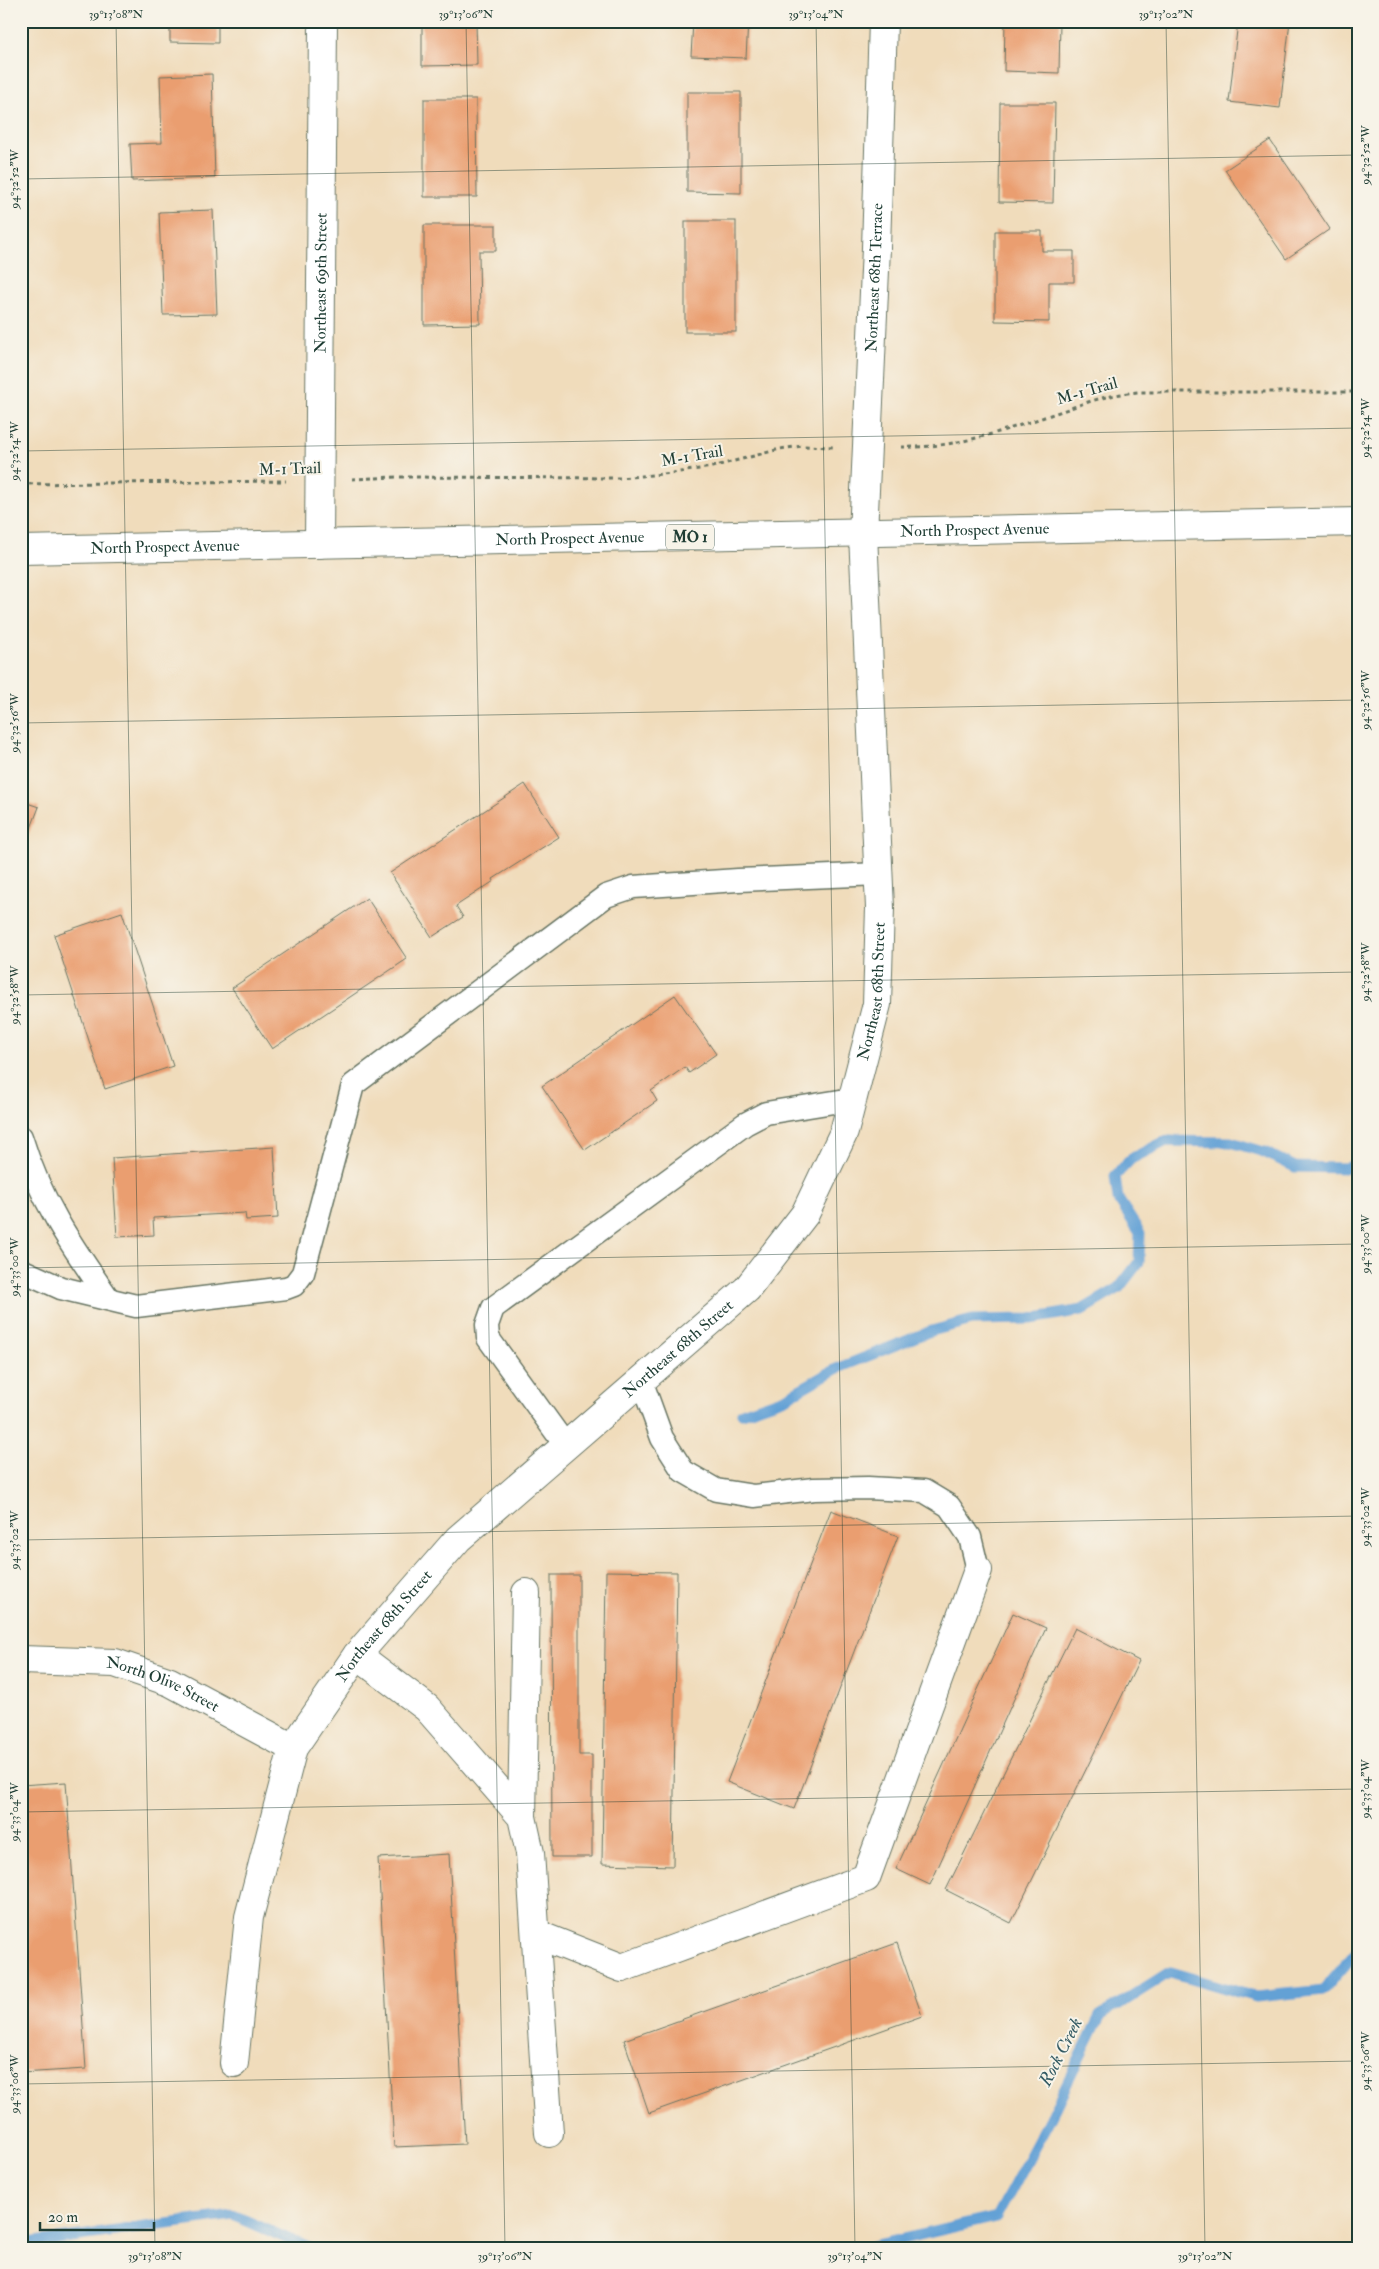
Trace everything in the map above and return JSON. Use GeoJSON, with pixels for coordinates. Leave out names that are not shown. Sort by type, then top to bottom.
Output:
{"type":"FeatureCollection","features":[{"type":"Feature","properties":{"kind":"street","name":"Northeast 69th Street"},"geometry":{"type":"LineString","coordinates":[[319,544],[323,21]]}},
{"type":"Feature","properties":{"kind":"street","name":"Northeast 68th Terrace"},"geometry":{"type":"LineString","coordinates":[[863,534],[883,21]]}},
{"type":"Feature","properties":{"kind":"street","name":"North Prospect Avenue"},"geometry":{"type":"LineString","coordinates":[[21,550],[863,534],[1358,522]]}},
{"type":"Feature","properties":{"kind":"street","name":"Northeast 68th Street"},"geometry":{"type":"LineString","coordinates":[[234,2064],[249,1917],[293,1748],[357,1655],[458,1539],[747,1289],[805,1214],[844,1132],[877,1004],[880,908],[879,874],[863,534]]}},
{"type":"Feature","properties":{"kind":"street"},"geometry":{"type":"LineString","coordinates":[[536,1934],[622,1968],[866,1878],[978,1570]]}},
{"type":"Feature","properties":{"kind":"street"},"geometry":{"type":"LineString","coordinates":[[526,1593],[522,1817],[530,1854],[549,2133]]}},
{"type":"Feature","properties":{"kind":"street"},"geometry":{"type":"LineString","coordinates":[[357,1655],[426,1708],[522,1817]]}},
{"type":"Feature","properties":{"kind":"street","name":"North Olive Street"},"geometry":{"type":"LineString","coordinates":[[21,1660],[115,1663],[170,1682],[293,1748]]}},
{"type":"Feature","properties":{"kind":"lane"},"geometry":{"type":"LineString","coordinates":[[21,1270],[61,1288],[136,1306],[286,1288],[294,1285],[303,1273],[353,1085],[606,896],[633,887],[879,874]]}},
{"type":"Feature","properties":{"kind":"lane"},"geometry":{"type":"LineString","coordinates":[[566,1446],[488,1338],[487,1324],[493,1308],[744,1124],[766,1113],[852,1099]]}},
{"type":"Feature","properties":{"kind":"lane"},"geometry":{"type":"LineString","coordinates":[[21,1137],[31,1169],[62,1232],[108,1298]]}},
{"type":"Feature","properties":{"kind":"lane"},"geometry":{"type":"LineString","coordinates":[[641,1380],[662,1438],[682,1471],[716,1490],[754,1496],[814,1489],[868,1488],[924,1491],[949,1506],[970,1537],[978,1570]]}},
{"type":"Feature","properties":{"kind":"path","name":"M-1 Trail"},"geometry":{"type":"LineString","coordinates":[[21,484],[319,480],[396,476],[620,478],[712,467],[780,449],[802,446],[923,448],[961,442],[1115,393],[1358,392]]}},
{"type":"Feature","properties":{"kind":"building"},"geometry":{"type":"Polygon","coordinates":[[[170,21],[218,21],[218,43],[170,42],[170,21]]]}},
{"type":"Feature","properties":{"kind":"building"},"geometry":{"type":"Polygon","coordinates":[[[422,21],[476,21],[477,65],[422,66],[422,21]]]}},
{"type":"Feature","properties":{"kind":"building"},"geometry":{"type":"Polygon","coordinates":[[[693,21],[748,21],[746,58],[691,56],[693,21]]]}},
{"type":"Feature","properties":{"kind":"building"},"geometry":{"type":"Polygon","coordinates":[[[1005,21],[1060,21],[1059,73],[1004,71],[1005,21]]]}},
{"type":"Feature","properties":{"kind":"building"},"geometry":{"type":"Polygon","coordinates":[[[1238,21],[1290,21],[1280,108],[1229,102],[1238,21]]]}},
{"type":"Feature","properties":{"kind":"building"},"geometry":{"type":"Polygon","coordinates":[[[212,74],[215,178],[132,181],[130,144],[162,143],[160,76],[212,74]]]}},
{"type":"Feature","properties":{"kind":"building"},"geometry":{"type":"Polygon","coordinates":[[[687,92],[741,92],[741,193],[687,192],[687,92]]]}},
{"type":"Feature","properties":{"kind":"building"},"geometry":{"type":"Polygon","coordinates":[[[424,99],[476,99],[477,197],[424,197],[424,99]]]}},
{"type":"Feature","properties":{"kind":"building"},"geometry":{"type":"Polygon","coordinates":[[[1000,103],[1055,103],[1053,203],[999,202],[1000,103]]]}},
{"type":"Feature","properties":{"kind":"building"},"geometry":{"type":"Polygon","coordinates":[[[1270,140],[1330,229],[1286,259],[1225,170],[1270,140]]]}},
{"type":"Feature","properties":{"kind":"building"},"geometry":{"type":"Polygon","coordinates":[[[213,210],[217,314],[163,315],[159,212],[213,210]]]}},
{"type":"Feature","properties":{"kind":"building"},"geometry":{"type":"Polygon","coordinates":[[[685,221],[736,221],[736,332],[685,332],[685,221]]]}},
{"type":"Feature","properties":{"kind":"building"},"geometry":{"type":"Polygon","coordinates":[[[424,225],[496,225],[496,251],[479,251],[480,324],[424,325],[424,225]]]}},
{"type":"Feature","properties":{"kind":"building"},"geometry":{"type":"Polygon","coordinates":[[[995,231],[1042,231],[1042,251],[1074,251],[1074,282],[1049,282],[1049,322],[995,321],[995,231]]]}},
{"type":"Feature","properties":{"kind":"building"},"geometry":{"type":"Polygon","coordinates":[[[525,784],[559,837],[493,879],[494,881],[456,906],[463,917],[432,937],[390,873],[525,784]]]}},
{"type":"Feature","properties":{"kind":"building"},"geometry":{"type":"Polygon","coordinates":[[[21,801],[39,807],[21,854],[21,801]]]}},
{"type":"Feature","properties":{"kind":"building"},"geometry":{"type":"Polygon","coordinates":[[[367,898],[407,959],[272,1049],[232,988],[367,898]]]}},
{"type":"Feature","properties":{"kind":"building"},"geometry":{"type":"Polygon","coordinates":[[[122,912],[173,1066],[105,1089],[54,935],[122,912]]]}},
{"type":"Feature","properties":{"kind":"building"},"geometry":{"type":"Polygon","coordinates":[[[675,995],[716,1054],[689,1073],[685,1067],[651,1091],[657,1101],[585,1150],[542,1086],[675,995]]]}},
{"type":"Feature","properties":{"kind":"building"},"geometry":{"type":"Polygon","coordinates":[[[274,1147],[278,1218],[246,1220],[245,1213],[153,1218],[154,1235],[117,1237],[112,1158],[274,1147]]]}},
{"type":"Feature","properties":{"kind":"building"},"geometry":{"type":"Polygon","coordinates":[[[831,1510],[898,1536],[794,1809],[727,1782],[831,1510]]]}},
{"type":"Feature","properties":{"kind":"building"},"geometry":{"type":"Polygon","coordinates":[[[606,1571],[677,1572],[673,1866],[602,1864],[606,1571]]]}},
{"type":"Feature","properties":{"kind":"building"},"geometry":{"type":"Polygon","coordinates":[[[551,1575],[579,1575],[579,1755],[592,1755],[592,1857],[552,1857],[551,1575]]]}},
{"type":"Feature","properties":{"kind":"building"},"geometry":{"type":"Polygon","coordinates":[[[1013,1613],[1046,1628],[930,1885],[896,1869],[1013,1613]]]}},
{"type":"Feature","properties":{"kind":"building"},"geometry":{"type":"Polygon","coordinates":[[[1075,1628],[1139,1661],[1011,1923],[946,1890],[1075,1628]]]}},
{"type":"Feature","properties":{"kind":"building"},"geometry":{"type":"Polygon","coordinates":[[[66,1782],[86,2069],[21,2073],[21,1785],[66,1782]]]}},
{"type":"Feature","properties":{"kind":"building"},"geometry":{"type":"Polygon","coordinates":[[[449,1854],[465,2144],[394,2147],[378,1858],[449,1854]]]}},
{"type":"Feature","properties":{"kind":"building"},"geometry":{"type":"Polygon","coordinates":[[[897,1943],[922,2016],[649,2113],[624,2040],[897,1943]]]}},
{"type":"Feature","properties":{"kind":"waterway"},"geometry":{"type":"LineString","coordinates":[[742,1413],[785,1398],[836,1369],[928,1332],[972,1320],[1031,1319],[1082,1310],[1119,1288],[1139,1262],[1140,1233],[1118,1199],[1115,1176],[1131,1159],[1166,1141],[1231,1142],[1264,1152],[1295,1167],[1347,1168],[1358,1163]]}},
{"type":"Feature","properties":{"kind":"waterway","name":"Rock Creek"},"geometry":{"type":"LineString","coordinates":[[864,2248],[997,2217],[1047,2124],[1100,2016],[1170,1972],[1256,1997],[1324,1990],[1358,1950]]}},
{"type":"Feature","properties":{"kind":"waterway","name":"Rock Creek"},"geometry":{"type":"LineString","coordinates":[[21,2244],[233,2215],[309,2248]]}}]}
